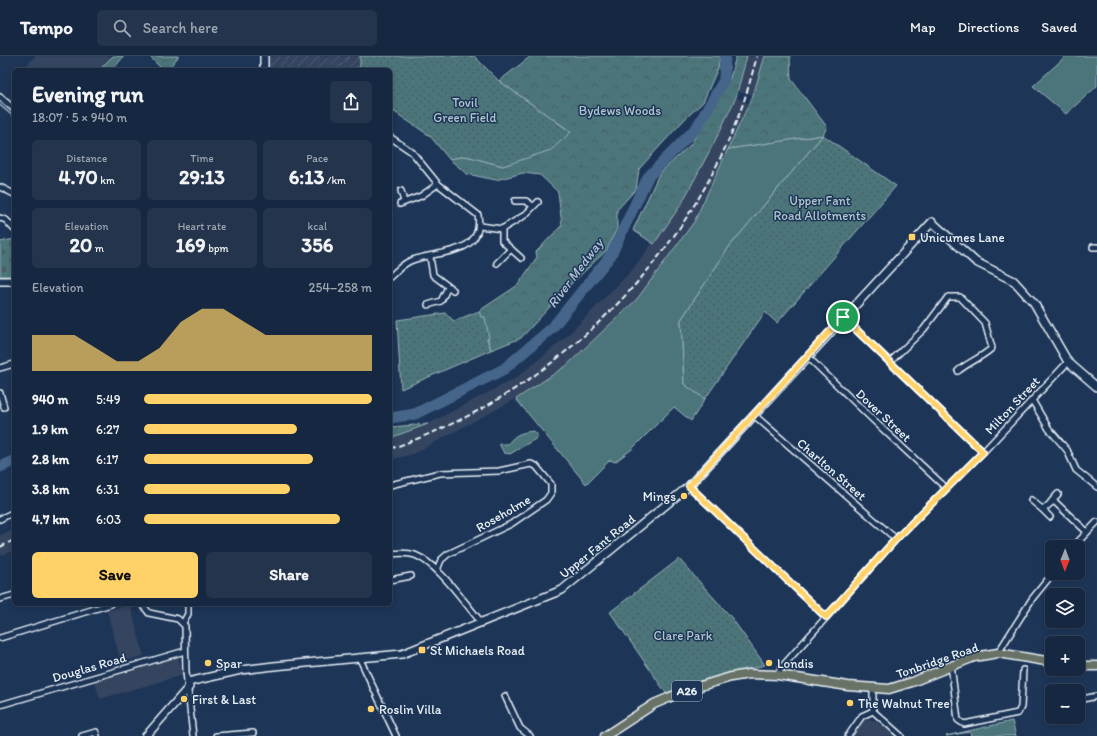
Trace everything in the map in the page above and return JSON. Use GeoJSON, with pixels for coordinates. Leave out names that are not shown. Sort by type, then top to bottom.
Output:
{"type":"FeatureCollection","features":[{"type":"Feature","properties":{"kind":"main road","name":"Tonbridge Road"},"geometry":{"type":"LineString","coordinates":[[605,736],[654,704],[687,690],[731,677],[749,674],[778,675],[873,689],[889,689],[912,682],[974,657],[998,653],[1045,661]]}},
{"type":"Feature","properties":{"kind":"main road"},"geometry":{"type":"LineString","coordinates":[[1085,666],[1097,666]]}},
{"type":"Feature","properties":{"kind":"street"},"geometry":{"type":"LineString","coordinates":[[264,56],[264,68]]}},
{"type":"Feature","properties":{"kind":"street"},"geometry":{"type":"LineString","coordinates":[[0,98],[12,107]]}},
{"type":"Feature","properties":{"kind":"street"},"geometry":{"type":"LineString","coordinates":[[392,138],[412,152],[438,184],[478,215],[480,226],[476,237],[463,248],[409,261],[392,274]]}},
{"type":"Feature","properties":{"kind":"street"},"geometry":{"type":"LineString","coordinates":[[401,191],[402,203],[420,196],[438,184]]}},
{"type":"Feature","properties":{"kind":"street"},"geometry":{"type":"LineString","coordinates":[[0,187],[12,193]]}},
{"type":"Feature","properties":{"kind":"street"},"geometry":{"type":"LineString","coordinates":[[480,226],[502,229],[524,215],[536,204],[526,201],[515,201]]}},
{"type":"Feature","properties":{"kind":"street"},"geometry":{"type":"LineString","coordinates":[[0,218],[6,220],[12,227]]}},
{"type":"Feature","properties":{"kind":"street","name":"Upper Fant Road"},"geometry":{"type":"LineString","coordinates":[[188,684],[241,670],[359,657],[402,654],[562,590],[689,486],[932,222],[976,262],[1014,281],[1034,303],[1068,362]]}},
{"type":"Feature","properties":{"kind":"street"},"geometry":{"type":"LineString","coordinates":[[502,229],[502,241],[521,258]]}},
{"type":"Feature","properties":{"kind":"street"},"geometry":{"type":"LineString","coordinates":[[497,263],[511,249]]}},
{"type":"Feature","properties":{"kind":"street"},"geometry":{"type":"LineString","coordinates":[[430,257],[433,275],[453,290]]}},
{"type":"Feature","properties":{"kind":"street"},"geometry":{"type":"LineString","coordinates":[[0,281],[12,281]]}},
{"type":"Feature","properties":{"kind":"street"},"geometry":{"type":"LineString","coordinates":[[428,305],[441,301],[448,286]]}},
{"type":"Feature","properties":{"kind":"street"},"geometry":{"type":"LineString","coordinates":[[890,362],[924,328],[948,297],[960,297],[985,323],[992,348],[982,357],[969,362],[958,371]]}},
{"type":"Feature","properties":{"kind":"street"},"geometry":{"type":"LineString","coordinates":[[843,317],[983,452]]}},
{"type":"Feature","properties":{"kind":"street","name":"Dover Street"},"geometry":{"type":"LineString","coordinates":[[808,357],[946,488]]}},
{"type":"Feature","properties":{"kind":"street"},"geometry":{"type":"LineString","coordinates":[[1068,362],[1097,387]]}},
{"type":"Feature","properties":{"kind":"street","name":"Milton Street"},"geometry":{"type":"LineString","coordinates":[[778,675],[781,668],[896,539],[983,452],[1068,362]]}},
{"type":"Feature","properties":{"kind":"street"},"geometry":{"type":"LineString","coordinates":[[0,368],[12,365]]}},
{"type":"Feature","properties":{"kind":"street"},"geometry":{"type":"LineString","coordinates":[[0,393],[4,407]]}},
{"type":"Feature","properties":{"kind":"street"},"geometry":{"type":"LineString","coordinates":[[1032,400],[1049,429],[1067,450],[1076,470],[1097,487]]}},
{"type":"Feature","properties":{"kind":"street","name":"Charlton Street"},"geometry":{"type":"LineString","coordinates":[[754,415],[896,539]]}},
{"type":"Feature","properties":{"kind":"street","name":"Roseholme"},"geometry":{"type":"LineString","coordinates":[[392,485],[440,473],[499,471],[524,464],[536,466],[551,484],[551,493],[546,500],[511,524],[448,554],[441,560],[437,570]]}},
{"type":"Feature","properties":{"kind":"street"},"geometry":{"type":"LineString","coordinates":[[689,486],[826,617]]}},
{"type":"Feature","properties":{"kind":"street"},"geometry":{"type":"LineString","coordinates":[[1042,509],[1045,508],[1058,494]]}},
{"type":"Feature","properties":{"kind":"street"},"geometry":{"type":"LineString","coordinates":[[1031,500],[1050,517]]}},
{"type":"Feature","properties":{"kind":"street"},"geometry":{"type":"LineString","coordinates":[[1051,502],[1056,503],[1087,532]]}},
{"type":"Feature","properties":{"kind":"street"},"geometry":{"type":"LineString","coordinates":[[0,519],[12,513]]}},
{"type":"Feature","properties":{"kind":"street"},"geometry":{"type":"LineString","coordinates":[[1080,540],[1097,522]]}},
{"type":"Feature","properties":{"kind":"street"},"geometry":{"type":"LineString","coordinates":[[392,554],[406,553],[416,556],[437,570],[482,623]]}},
{"type":"Feature","properties":{"kind":"street"},"geometry":{"type":"LineString","coordinates":[[392,580],[411,576]]}},
{"type":"Feature","properties":{"kind":"street"},"geometry":{"type":"LineString","coordinates":[[998,653],[1032,600],[1048,580]]}},
{"type":"Feature","properties":{"kind":"street"},"geometry":{"type":"LineString","coordinates":[[0,599],[12,596]]}},
{"type":"Feature","properties":{"kind":"street"},"geometry":{"type":"LineString","coordinates":[[0,638],[104,606]]}},
{"type":"Feature","properties":{"kind":"street"},"geometry":{"type":"LineString","coordinates":[[144,606],[149,613],[178,619],[183,623],[186,629],[185,652],[193,736]]}},
{"type":"Feature","properties":{"kind":"street"},"geometry":{"type":"LineString","coordinates":[[183,623],[188,614],[188,606]]}},
{"type":"Feature","properties":{"kind":"street","name":"Douglas Road"},"geometry":{"type":"LineString","coordinates":[[0,705],[185,652]]}},
{"type":"Feature","properties":{"kind":"street"},"geometry":{"type":"LineString","coordinates":[[359,657],[396,736]]}},
{"type":"Feature","properties":{"kind":"street"},"geometry":{"type":"LineString","coordinates":[[951,665],[958,720],[964,724],[1018,713],[1021,707],[1023,670]]}},
{"type":"Feature","properties":{"kind":"street"},"geometry":{"type":"LineString","coordinates":[[146,736],[188,684]]}},
{"type":"Feature","properties":{"kind":"street"},"geometry":{"type":"LineString","coordinates":[[873,689],[873,711],[901,736]]}},
{"type":"Feature","properties":{"kind":"street"},"geometry":{"type":"LineString","coordinates":[[505,696],[520,728],[530,736]]}},
{"type":"Feature","properties":{"kind":"street"},"geometry":{"type":"LineString","coordinates":[[1085,699],[1097,696]]}},
{"type":"Feature","properties":{"kind":"street"},"geometry":{"type":"LineString","coordinates":[[848,736],[862,716],[873,711]]}},
{"type":"Feature","properties":{"kind":"street"},"geometry":{"type":"LineString","coordinates":[[216,736],[252,733]]}},
{"type":"Feature","properties":{"kind":"street"},"geometry":{"type":"LineString","coordinates":[[82,736],[96,734]]}},
{"type":"Feature","properties":{"kind":"shaded area"},"geometry":{"type":"Polygon","coordinates":[[[35,56],[115,56],[101,68],[24,68],[35,56]]]}},
{"type":"Feature","properties":{"kind":"shaded area"},"geometry":{"type":"Polygon","coordinates":[[[268,56],[360,56],[360,67],[356,68],[269,68],[268,56]]]}},
{"type":"Feature","properties":{"kind":"shaded area"},"geometry":{"type":"Polygon","coordinates":[[[747,56],[765,56],[753,95],[738,92],[747,56]]]}},
{"type":"Feature","properties":{"kind":"shaded area"},"geometry":{"type":"Polygon","coordinates":[[[736,97],[748,104],[694,222],[637,299],[566,366],[516,399],[413,454],[392,459],[392,437],[428,424],[516,378],[566,337],[632,270],[682,203],[736,97]]]}},
{"type":"Feature","properties":{"kind":"shaded area"},"geometry":{"type":"Polygon","coordinates":[[[12,531],[12,551],[0,556],[0,535],[12,531]]]}},
{"type":"Feature","properties":{"kind":"shaded area"},"geometry":{"type":"Polygon","coordinates":[[[123,606],[131,606],[144,656],[121,662],[107,611],[123,606]]]}},
{"type":"Feature","properties":{"kind":"shaded area"},"geometry":{"type":"Polygon","coordinates":[[[178,657],[183,675],[100,699],[94,680],[178,657]]]}},
{"type":"Feature","properties":{"kind":"shaded area"},"geometry":{"type":"Polygon","coordinates":[[[865,719],[874,720],[896,736],[853,736],[860,722],[865,719]]]}},
{"type":"Feature","properties":{"kind":"green space"},"geometry":{"type":"Polygon","coordinates":[[[113,56],[124,56],[116,68],[101,68],[113,56]]]}},
{"type":"Feature","properties":{"kind":"green space"},"geometry":{"type":"Polygon","coordinates":[[[149,56],[179,56],[169,68],[161,68],[149,56]]]}},
{"type":"Feature","properties":{"kind":"green space","name":"Tovil Green Field"},"geometry":{"type":"Polygon","coordinates":[[[360,56],[474,56],[499,81],[571,132],[551,150],[503,166],[466,156],[449,159],[430,136],[392,110],[392,68],[356,68],[360,67],[360,56]]]}},
{"type":"Feature","properties":{"kind":"green space","name":"Bydews Woods"},"geometry":{"type":"Polygon","coordinates":[[[531,56],[720,56],[718,68],[703,102],[684,120],[639,169],[636,189],[617,210],[617,228],[607,250],[572,283],[521,338],[491,350],[479,311],[518,285],[537,257],[536,252],[562,225],[558,192],[540,175],[523,173],[496,180],[467,174],[449,159],[466,156],[503,166],[570,131],[499,81],[531,56]]]}},
{"type":"Feature","properties":{"kind":"green space"},"geometry":{"type":"Polygon","coordinates":[[[736,56],[747,56],[736,97],[682,203],[654,244],[633,230],[659,174],[691,144],[730,78],[736,56]]]}},
{"type":"Feature","properties":{"kind":"green space"},"geometry":{"type":"Polygon","coordinates":[[[765,56],[790,56],[791,79],[827,127],[823,135],[728,149],[753,95],[765,56]]]}},
{"type":"Feature","properties":{"kind":"green space"},"geometry":{"type":"Polygon","coordinates":[[[1066,56],[1097,56],[1097,86],[1066,114],[1033,86],[1066,56]]]}},
{"type":"Feature","properties":{"kind":"green space"},"geometry":{"type":"Polygon","coordinates":[[[823,135],[729,247],[681,320],[684,384],[705,399],[691,421],[674,407],[632,449],[615,462],[610,460],[586,484],[516,399],[566,366],[637,299],[694,222],[728,149],[823,135]]]}},
{"type":"Feature","properties":{"kind":"green space","name":"Upper Fant Road Allotments"},"geometry":{"type":"Polygon","coordinates":[[[823,135],[896,186],[777,323],[765,312],[705,399],[684,384],[681,320],[729,247],[823,135]]]}},
{"type":"Feature","properties":{"kind":"green space"},"geometry":{"type":"Polygon","coordinates":[[[12,239],[12,276],[0,276],[0,242],[12,239]]]}},
{"type":"Feature","properties":{"kind":"green space"},"geometry":{"type":"Polygon","coordinates":[[[479,311],[481,317],[485,317],[489,338],[487,339],[491,350],[401,389],[397,320],[445,313],[454,321],[479,311]]]}},
{"type":"Feature","properties":{"kind":"green space"},"geometry":{"type":"Polygon","coordinates":[[[428,424],[392,437],[392,427],[428,424]]]}},
{"type":"Feature","properties":{"kind":"green space"},"geometry":{"type":"Polygon","coordinates":[[[534,431],[537,434],[537,438],[510,454],[504,453],[499,444],[508,444],[519,434],[534,431]]]}},
{"type":"Feature","properties":{"kind":"green space","name":"Clare Park"},"geometry":{"type":"Polygon","coordinates":[[[679,559],[731,617],[765,665],[704,680],[666,693],[610,612],[679,559]]]}},
{"type":"Feature","properties":{"kind":"green space"},"geometry":{"type":"Polygon","coordinates":[[[1012,721],[1016,736],[971,736],[970,732],[946,736],[1012,721]]]}},
{"type":"Feature","properties":{"kind":"waterway","name":"River Medway"},"geometry":{"type":"LineString","coordinates":[[392,418],[415,414],[504,369],[552,328],[611,255],[648,177],[697,127],[724,80],[725,56]]}},
{"type":"Feature","properties":{"kind":"waterway"},"geometry":{"type":"LineString","coordinates":[[0,105],[12,115]]}},
{"type":"Feature","properties":{"kind":"waterway","name":"River Medway"},"geometry":{"type":"LineString","coordinates":[[0,467],[12,462]]}},
{"type":"Feature","properties":{"kind":"railway"},"geometry":{"type":"LineString","coordinates":[[392,448],[425,436],[459,420],[481,409],[522,384],[561,355],[599,323],[633,287],[664,249],[692,209],[716,166],[739,114],[757,56]]}},
{"type":"Feature","properties":{"kind":"railway"},"geometry":{"type":"LineString","coordinates":[[0,547],[12,541]]}},
{"type":"Feature","properties":{"kind":"place","name":"Unicumes Lane"},"geometry":{"type":"Point","coordinates":[912,237]}},
{"type":"Feature","properties":{"kind":"place","name":"Mings"},"geometry":{"type":"Point","coordinates":[684,496]}},
{"type":"Feature","properties":{"kind":"place","name":"St Michaels Road"},"geometry":{"type":"Point","coordinates":[422,650]}},
{"type":"Feature","properties":{"kind":"place","name":"Spar"},"geometry":{"type":"Point","coordinates":[208,663]}},
{"type":"Feature","properties":{"kind":"place","name":"Londis"},"geometry":{"type":"Point","coordinates":[769,663]}},
{"type":"Feature","properties":{"kind":"place","name":"First & Last"},"geometry":{"type":"Point","coordinates":[184,699]}},
{"type":"Feature","properties":{"kind":"place","name":"The Walnut Tree"},"geometry":{"type":"Point","coordinates":[850,703]}},
{"type":"Feature","properties":{"kind":"place","name":"Roslin Villa"},"geometry":{"type":"Point","coordinates":[371,709]}},
{"type":"Feature","properties":{"kind":"route"},"geometry":{"type":"LineString","coordinates":[[843,317],[920,393],[983,452],[896,539],[826,617],[689,486],[843,317]]}}]}
